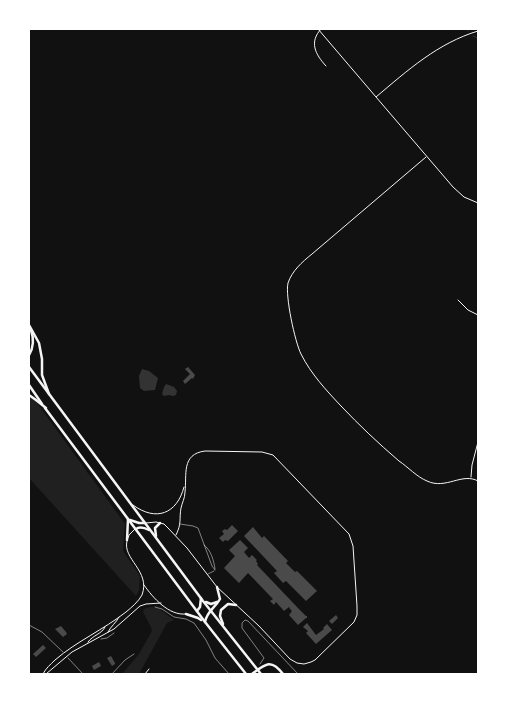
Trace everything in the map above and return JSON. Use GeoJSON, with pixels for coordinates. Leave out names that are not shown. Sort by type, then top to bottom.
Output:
{"type":"FeatureCollection","features":[{"type":"Feature","properties":{"kind":"highway"},"geometry":{"type":"LineString","coordinates":[[29,325],[33,343],[29,355]]}},
{"type":"Feature","properties":{"kind":"highway"},"geometry":{"type":"LineString","coordinates":[[29,325],[39,343],[42,375],[49,394]]}},
{"type":"Feature","properties":{"kind":"highway"},"geometry":{"type":"LineString","coordinates":[[29,367],[203,601],[261,674]]}},
{"type":"Feature","properties":{"kind":"highway"},"geometry":{"type":"LineString","coordinates":[[29,385],[204,622],[246,674]]}},
{"type":"Feature","properties":{"kind":"highway"},"geometry":{"type":"LineString","coordinates":[[29,395],[46,408]]}},
{"type":"Feature","properties":{"kind":"highway"},"geometry":{"type":"LineString","coordinates":[[128,519],[139,523],[146,523]]}},
{"type":"Feature","properties":{"kind":"highway"},"geometry":{"type":"LineString","coordinates":[[128,519],[128,540]]}},
{"type":"Feature","properties":{"kind":"highway"},"geometry":{"type":"LineString","coordinates":[[156,538],[155,528],[160,523]]}},
{"type":"Feature","properties":{"kind":"highway"},"geometry":{"type":"LineString","coordinates":[[136,529],[143,527],[153,533]]}},
{"type":"Feature","properties":{"kind":"highway"},"geometry":{"type":"LineString","coordinates":[[204,622],[210,610],[219,602],[218,587]]}},
{"type":"Feature","properties":{"kind":"highway"},"geometry":{"type":"LineString","coordinates":[[196,611],[201,604],[200,597]]}},
{"type":"Feature","properties":{"kind":"highway"},"geometry":{"type":"LineString","coordinates":[[203,601],[211,604],[219,602]]}},
{"type":"Feature","properties":{"kind":"highway"},"geometry":{"type":"LineString","coordinates":[[224,628],[220,616],[221,610],[228,604],[236,605]]}},
{"type":"Feature","properties":{"kind":"highway"},"geometry":{"type":"LineString","coordinates":[[186,614],[204,622]]}},
{"type":"Feature","properties":{"kind":"highway"},"geometry":{"type":"LineString","coordinates":[[252,674],[268,664],[277,667],[283,674]]}},
{"type":"Feature","properties":{"kind":"street"},"geometry":{"type":"LineString","coordinates":[[326,66],[317,55],[315,48],[315,38],[319,29],[456,190],[464,197],[478,203]]}},
{"type":"Feature","properties":{"kind":"street"},"geometry":{"type":"LineString","coordinates":[[376,97],[430,53],[478,30]]}},
{"type":"Feature","properties":{"kind":"street"},"geometry":{"type":"LineString","coordinates":[[427,156],[299,265],[292,275],[288,289],[294,337],[304,360],[326,390],[368,434],[404,464],[427,482],[443,484],[465,478],[478,481]]}},
{"type":"Feature","properties":{"kind":"street"},"geometry":{"type":"LineString","coordinates":[[458,300],[465,308],[477,315]]}},
{"type":"Feature","properties":{"kind":"street"},"geometry":{"type":"LineString","coordinates":[[471,478],[478,442]]}},
{"type":"Feature","properties":{"kind":"street"},"geometry":{"type":"LineString","coordinates":[[146,523],[160,523],[176,535],[218,587],[290,659],[300,664],[311,662],[318,658],[350,627],[357,616],[354,546],[351,537],[278,459],[269,453],[206,451],[192,457],[186,469],[185,497],[176,535]]}},
{"type":"Feature","properties":{"kind":"street"},"geometry":{"type":"LineString","coordinates":[[131,504],[139,510],[150,514],[164,513],[176,505],[182,496],[185,483]]}},
{"type":"Feature","properties":{"kind":"street"},"geometry":{"type":"LineString","coordinates":[[136,529],[129,535],[126,545],[128,554],[154,598],[175,613],[181,615],[196,611]]}},
{"type":"Feature","properties":{"kind":"street"},"geometry":{"type":"LineString","coordinates":[[43,674],[45,669],[64,652],[120,617],[135,604],[140,598],[144,584]]}},
{"type":"Feature","properties":{"kind":"street"},"geometry":{"type":"LineString","coordinates":[[46,674],[72,652],[119,625],[140,606],[161,603]]}},
{"type":"Feature","properties":{"kind":"street"},"geometry":{"type":"LineString","coordinates":[[108,632],[110,627],[120,617]]}},
{"type":"Feature","properties":{"kind":"street"},"geometry":{"type":"LineString","coordinates":[[88,642],[92,637],[103,631],[105,627]]}},
{"type":"Feature","properties":{"kind":"street"},"geometry":{"type":"LineString","coordinates":[[145,674],[149,669]]}},
{"type":"Feature","properties":{"kind":"lane"},"geometry":{"type":"LineString","coordinates":[[180,524],[198,528],[215,570]]}},
{"type":"Feature","properties":{"kind":"lane"},"geometry":{"type":"LineString","coordinates":[[204,544],[208,548],[214,562],[215,570]]}},
{"type":"Feature","properties":{"kind":"lane"},"geometry":{"type":"LineString","coordinates":[[206,574],[212,573],[215,570]]}},
{"type":"Feature","properties":{"kind":"lane"},"geometry":{"type":"LineString","coordinates":[[29,626],[42,632],[64,652],[83,674]]}},
{"type":"Feature","properties":{"kind":"lane"},"geometry":{"type":"LineString","coordinates":[[112,674],[125,660],[134,654]]}},
{"type":"Feature","properties":{"kind":"path"},"geometry":{"type":"LineString","coordinates":[[152,606],[158,607],[174,617],[186,619],[194,623],[206,640],[215,658],[229,674]]}},
{"type":"Feature","properties":{"kind":"path"},"geometry":{"type":"LineString","coordinates":[[254,668],[264,658],[242,628],[242,623],[245,620],[298,674]]}},
{"type":"Feature","properties":{"kind":"path"},"geometry":{"type":"LineString","coordinates":[[98,641],[115,631]]}},
{"type":"Feature","properties":{"kind":"shaded area"},"geometry":{"type":"Polygon","coordinates":[[[142,369],[149,371],[158,378],[155,390],[144,391],[140,388],[139,376],[142,369]]]}},
{"type":"Feature","properties":{"kind":"shaded area"},"geometry":{"type":"Polygon","coordinates":[[[166,384],[174,387],[177,391],[176,395],[164,396],[162,394],[166,384]]]}},
{"type":"Feature","properties":{"kind":"shaded area"},"geometry":{"type":"Polygon","coordinates":[[[29,392],[125,524],[123,551],[140,576],[139,590],[136,596],[29,478],[29,392]]]}},
{"type":"Feature","properties":{"kind":"shaded area"},"geometry":{"type":"Polygon","coordinates":[[[150,607],[158,608],[174,620],[167,623],[139,674],[122,674],[139,654],[152,631],[143,612],[144,609],[150,607]]]}},
{"type":"Feature","properties":{"kind":"building"},"geometry":{"type":"Polygon","coordinates":[[[188,367],[195,375],[193,379],[185,384],[183,381],[190,374],[185,369],[188,367]]]}},
{"type":"Feature","properties":{"kind":"building"},"geometry":{"type":"Polygon","coordinates":[[[232,525],[238,531],[228,541],[225,540],[223,542],[219,538],[224,534],[222,531],[227,530],[232,525]]]}},
{"type":"Feature","properties":{"kind":"building"},"geometry":{"type":"Polygon","coordinates":[[[253,527],[262,538],[264,536],[288,561],[286,563],[295,572],[297,571],[317,591],[306,601],[286,581],[283,583],[274,573],[277,571],[244,536],[253,527]]]}},
{"type":"Feature","properties":{"kind":"building"},"geometry":{"type":"Polygon","coordinates":[[[240,540],[248,548],[244,552],[249,558],[252,555],[257,560],[257,565],[307,616],[298,625],[289,615],[292,611],[289,607],[284,611],[276,602],[274,605],[270,601],[273,599],[248,573],[239,583],[224,568],[235,556],[229,550],[240,540]]]}},
{"type":"Feature","properties":{"kind":"building"},"geometry":{"type":"Polygon","coordinates":[[[336,615],[338,618],[332,624],[329,621],[336,615]]]}},
{"type":"Feature","properties":{"kind":"building"},"geometry":{"type":"Polygon","coordinates":[[[307,623],[316,635],[327,624],[332,630],[316,644],[306,633],[308,631],[303,627],[307,623]]]}},
{"type":"Feature","properties":{"kind":"building"},"geometry":{"type":"Polygon","coordinates":[[[61,626],[67,634],[63,637],[55,629],[61,626]]]}},
{"type":"Feature","properties":{"kind":"building"},"geometry":{"type":"Polygon","coordinates":[[[43,645],[46,648],[36,657],[33,654],[43,645]]]}},
{"type":"Feature","properties":{"kind":"building"},"geometry":{"type":"Polygon","coordinates":[[[111,656],[115,663],[112,666],[107,658],[111,656]]]}},
{"type":"Feature","properties":{"kind":"building"},"geometry":{"type":"Polygon","coordinates":[[[99,662],[101,666],[94,670],[92,666],[99,662]]]}},
{"type":"Feature","properties":{"kind":"waterway"},"geometry":{"type":"LineString","coordinates":[[473,36],[478,38]]}}]}
